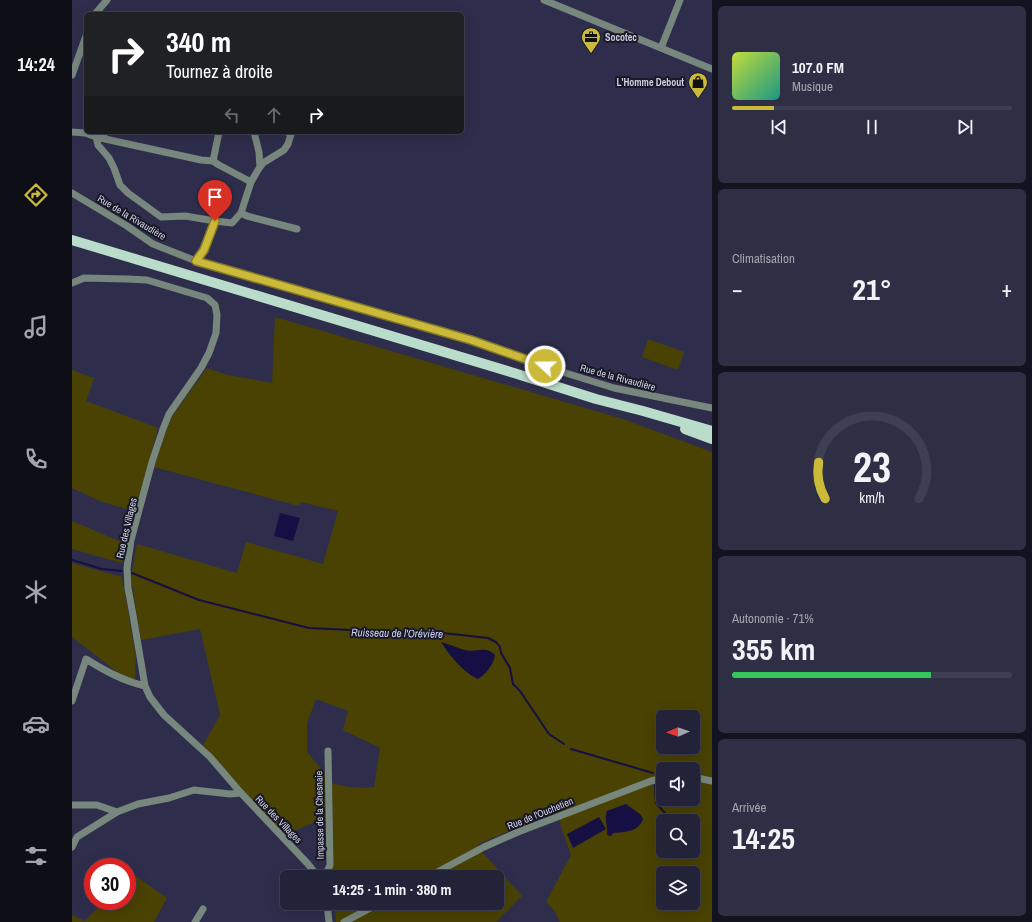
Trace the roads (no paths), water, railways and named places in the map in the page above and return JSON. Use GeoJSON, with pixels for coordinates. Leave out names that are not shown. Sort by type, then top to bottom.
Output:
{"type":"FeatureCollection","features":[{"type":"Feature","properties":{"kind":"main road"},"geometry":{"type":"LineString","coordinates":[[72,240],[628,408],[712,439]]}},
{"type":"Feature","properties":{"kind":"main road"},"geometry":{"type":"LineString","coordinates":[[628,408],[712,431]]}},
{"type":"Feature","properties":{"kind":"street"},"geometry":{"type":"LineString","coordinates":[[97,12],[106,0]]}},
{"type":"Feature","properties":{"kind":"street"},"geometry":{"type":"LineString","coordinates":[[544,0],[712,69]]}},
{"type":"Feature","properties":{"kind":"street"},"geometry":{"type":"LineString","coordinates":[[661,48],[680,0]]}},
{"type":"Feature","properties":{"kind":"street"},"geometry":{"type":"LineString","coordinates":[[72,75],[84,42]]}},
{"type":"Feature","properties":{"kind":"street"},"geometry":{"type":"LineString","coordinates":[[72,132],[84,131]]}},
{"type":"Feature","properties":{"kind":"street"},"geometry":{"type":"LineString","coordinates":[[90,134],[96,137],[201,160],[213,161],[251,182]]}},
{"type":"Feature","properties":{"kind":"street"},"geometry":{"type":"LineString","coordinates":[[96,137],[102,134]]}},
{"type":"Feature","properties":{"kind":"street"},"geometry":{"type":"LineString","coordinates":[[213,161],[219,134]]}},
{"type":"Feature","properties":{"kind":"street"},"geometry":{"type":"LineString","coordinates":[[254,134],[259,152],[260,167]]}},
{"type":"Feature","properties":{"kind":"street"},"geometry":{"type":"LineString","coordinates":[[96,137],[98,145],[109,158],[120,185],[128,193],[161,217],[185,216],[232,223],[241,213],[251,182],[260,167],[263,163],[284,150],[290,134]]}},
{"type":"Feature","properties":{"kind":"street","name":"Rue de la Rivaudière"},"geometry":{"type":"LineString","coordinates":[[72,193],[121,222],[153,244],[196,261],[471,340],[556,370],[608,386],[712,408]]}},
{"type":"Feature","properties":{"kind":"street"},"geometry":{"type":"LineString","coordinates":[[241,213],[297,228]]}},
{"type":"Feature","properties":{"kind":"street"},"geometry":{"type":"LineString","coordinates":[[196,261],[204,250],[215,221]]}},
{"type":"Feature","properties":{"kind":"street","name":"Rue des Villages"},"geometry":{"type":"LineString","coordinates":[[72,283],[84,278],[147,280],[207,298],[215,305],[217,315],[216,333],[209,353],[201,368],[169,414],[152,462],[129,550],[127,568],[128,588],[145,686],[150,697],[164,715],[210,757],[241,793],[313,870]]}},
{"type":"Feature","properties":{"kind":"street"},"geometry":{"type":"LineString","coordinates":[[72,701],[86,659],[108,673],[132,683],[145,686]]}},
{"type":"Feature","properties":{"kind":"street","name":"Impasse de la Chesnaie"},"geometry":{"type":"LineString","coordinates":[[328,751],[330,865],[328,870]]}},
{"type":"Feature","properties":{"kind":"street"},"geometry":{"type":"LineString","coordinates":[[700,778],[712,781]]}},
{"type":"Feature","properties":{"kind":"street","name":"Rue de l'Ouchetien"},"geometry":{"type":"LineString","coordinates":[[441,870],[484,847],[518,832],[656,779]]}},
{"type":"Feature","properties":{"kind":"street"},"geometry":{"type":"LineString","coordinates":[[72,847],[77,837],[117,812],[138,804],[169,798],[194,790],[230,794],[241,793]]}},
{"type":"Feature","properties":{"kind":"street"},"geometry":{"type":"LineString","coordinates":[[72,805],[83,804],[97,806],[117,812]]}},
{"type":"Feature","properties":{"kind":"street"},"geometry":{"type":"LineString","coordinates":[[195,922],[203,909]]}},
{"type":"Feature","properties":{"kind":"street"},"geometry":{"type":"LineString","coordinates":[[328,910],[329,922]]}},
{"type":"Feature","properties":{"kind":"street"},"geometry":{"type":"LineString","coordinates":[[344,922],[367,910]]}},
{"type":"Feature","properties":{"kind":"waterway","name":"Ruisseau de l'Orévière"},"geometry":{"type":"LineString","coordinates":[[72,560],[102,569],[122,571]]}},
{"type":"Feature","properties":{"kind":"waterway","name":"Ruisseau de l'Orévière"},"geometry":{"type":"LineString","coordinates":[[132,573],[199,600],[309,628],[351,630],[379,634],[425,631],[488,638],[496,642],[500,647],[501,653],[510,668],[513,684],[520,691],[549,734],[564,744]]}},
{"type":"Feature","properties":{"kind":"waterway","name":"Ruisseau de l'Orévière"},"geometry":{"type":"LineString","coordinates":[[571,749],[653,773]]}},
{"type":"Feature","properties":{"kind":"waterway","name":"Ruisseau de l'Orévière"},"geometry":{"type":"LineString","coordinates":[[655,785],[656,803],[666,814]]}},
{"type":"Feature","properties":{"kind":"place","name":"Socotec"},"geometry":{"type":"Point","coordinates":[591,54]}},
{"type":"Feature","properties":{"kind":"place","name":"L'Homme Debout"},"geometry":{"type":"Point","coordinates":[698,99]}}]}
